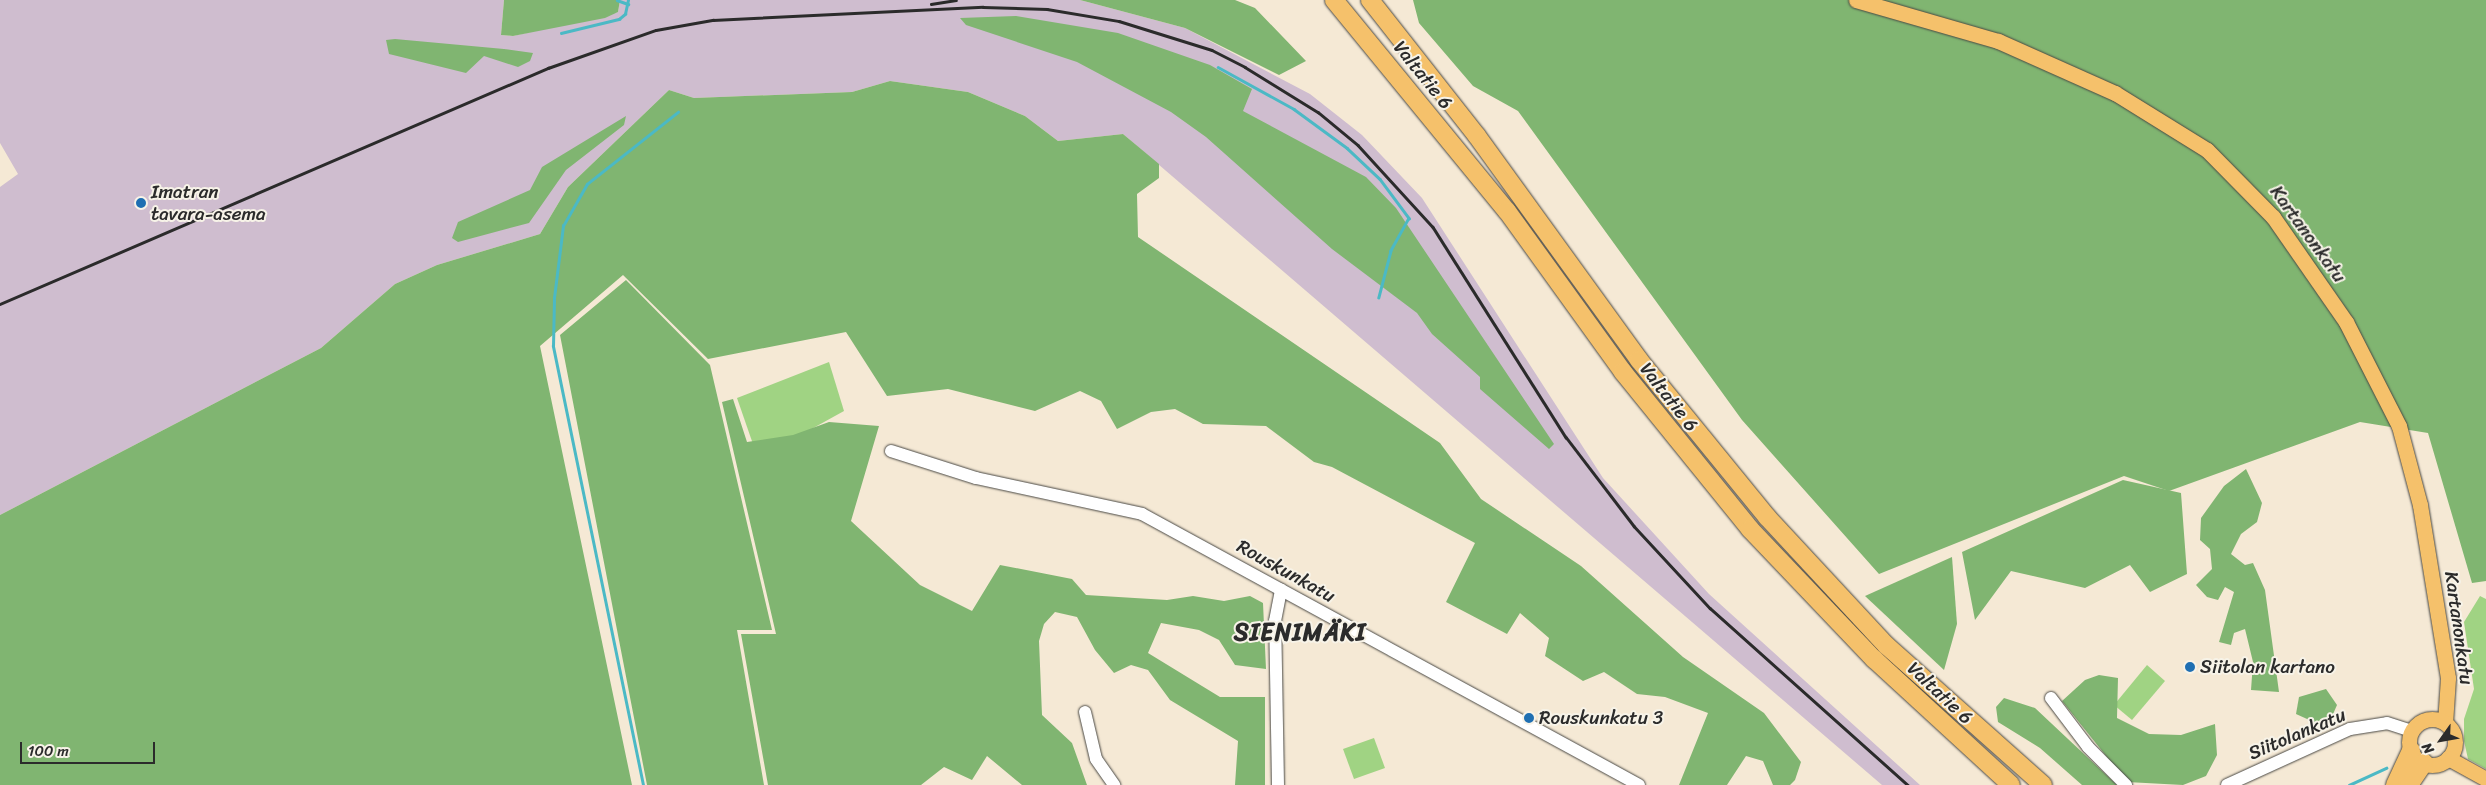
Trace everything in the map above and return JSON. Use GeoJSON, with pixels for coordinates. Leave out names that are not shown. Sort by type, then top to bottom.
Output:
{"type":"FeatureCollection","features":[{"type":"Feature","properties":{"kind":"highway","name":"Valtatie 6"},"geometry":{"type":"LineString","coordinates":[[1334,0],[1507,211],[1623,372],[1743,521],[1874,659],[2011,785]]}},
{"type":"Feature","properties":{"kind":"highway","name":"Valtatie 6"},"geometry":{"type":"LineString","coordinates":[[1370,0],[1477,136],[1700,439],[1825,583],[1990,741],[2043,785]]}},
{"type":"Feature","properties":{"kind":"highway"},"geometry":{"type":"LineString","coordinates":[[1990,741],[2051,785]]}},
{"type":"Feature","properties":{"kind":"highway"},"geometry":{"type":"LineString","coordinates":[[2395,785],[2411,750]]}},
{"type":"Feature","properties":{"kind":"highway"},"geometry":{"type":"LineString","coordinates":[[2409,785],[2424,763]]}},
{"type":"Feature","properties":{"kind":"main road","name":"Kartanonkatu"},"geometry":{"type":"LineString","coordinates":[[1856,0],[1998,41],[2115,93],[2207,150],[2273,217],[2346,322],[2399,426],[2420,506],[2448,678],[2445,723]]}},
{"type":"Feature","properties":{"kind":"main road"},"geometry":{"type":"LineString","coordinates":[[2427,720],[2445,723],[2454,736],[2448,758],[2437,765],[2424,763],[2411,750],[2412,731],[2427,720]]}},
{"type":"Feature","properties":{"kind":"main road"},"geometry":{"type":"LineString","coordinates":[[2448,758],[2486,779]]}},
{"type":"Feature","properties":{"kind":"street","name":"Rouskunkatu"},"geometry":{"type":"LineString","coordinates":[[892,451],[976,478],[1142,514],[1639,785]]}},
{"type":"Feature","properties":{"kind":"street"},"geometry":{"type":"LineString","coordinates":[[1278,785],[1275,621],[1280,590]]}},
{"type":"Feature","properties":{"kind":"street"},"geometry":{"type":"LineString","coordinates":[[2051,698],[2088,746],[2126,785]]}},
{"type":"Feature","properties":{"kind":"street"},"geometry":{"type":"LineString","coordinates":[[1085,712],[1096,759],[1114,785]]}},
{"type":"Feature","properties":{"kind":"street","name":"Siitolankatu"},"geometry":{"type":"LineString","coordinates":[[2227,785],[2350,729],[2387,723],[2412,731]]}},
{"type":"Feature","properties":{"kind":"shaded area"},"geometry":{"type":"Polygon","coordinates":[[[0,0],[504,0],[501,35],[513,36],[618,12],[620,0],[1080,0],[1185,28],[1310,94],[1362,135],[1422,198],[1603,478],[1709,594],[1920,785],[1882,785],[1123,134],[1058,141],[1025,116],[968,92],[890,81],[852,92],[694,98],[669,90],[568,187],[540,234],[437,265],[395,284],[321,348],[0,515],[0,187],[18,174],[0,143],[0,0]]]}},
{"type":"Feature","properties":{"kind":"green space"},"geometry":{"type":"Polygon","coordinates":[[[504,0],[620,0],[618,12],[605,18],[513,36],[501,35],[504,0]]]}},
{"type":"Feature","properties":{"kind":"green space"},"geometry":{"type":"Polygon","coordinates":[[[1080,0],[1235,0],[1255,8],[1306,61],[1279,75],[1185,28],[1080,0]]]}},
{"type":"Feature","properties":{"kind":"green space"},"geometry":{"type":"Polygon","coordinates":[[[1413,0],[2486,0],[2486,581],[2472,583],[2428,433],[2360,422],[2169,491],[2124,476],[1879,574],[1742,420],[1518,111],[1473,86],[1419,23],[1413,0]]]}},
{"type":"Feature","properties":{"kind":"green space"},"geometry":{"type":"Polygon","coordinates":[[[1016,16],[1118,33],[1210,65],[1252,89],[1243,111],[1366,177],[1396,208],[1554,444],[1549,449],[1480,389],[1480,377],[1432,334],[1417,313],[1332,249],[1206,137],[1171,112],[1077,62],[966,25],[960,18],[1016,16]]]}},
{"type":"Feature","properties":{"kind":"green space"},"geometry":{"type":"Polygon","coordinates":[[[395,39],[533,53],[530,61],[518,67],[484,56],[466,73],[389,54],[386,40],[395,39]]]}},
{"type":"Feature","properties":{"kind":"green space"},"geometry":{"type":"Polygon","coordinates":[[[890,81],[968,92],[1025,116],[1058,141],[1123,134],[1159,164],[1159,178],[1137,194],[1138,237],[1440,443],[1481,499],[1581,566],[1683,657],[1764,713],[1801,762],[1795,780],[1790,785],[1773,785],[1763,761],[1746,756],[1727,785],[1679,785],[1708,713],[1665,697],[1637,694],[1604,672],[1583,681],[1545,656],[1549,638],[1520,613],[1507,634],[1446,602],[1475,543],[1332,467],[1314,462],[1266,426],[1203,424],[1175,409],[1151,412],[1117,429],[1101,401],[1080,391],[1035,411],[948,389],[887,396],[846,332],[708,359],[623,275],[540,346],[632,785],[0,785],[0,515],[321,348],[395,284],[437,265],[540,234],[568,187],[669,90],[694,98],[852,92],[890,81]]]}},
{"type":"Feature","properties":{"kind":"green space"},"geometry":{"type":"Polygon","coordinates":[[[626,116],[624,125],[566,170],[529,223],[458,242],[452,238],[458,222],[530,190],[542,167],[626,116]]]}},
{"type":"Feature","properties":{"kind":"green space"},"geometry":{"type":"Polygon","coordinates":[[[626,280],[710,365],[772,630],[737,630],[764,785],[647,785],[560,335],[626,280]]]}},
{"type":"Feature","properties":{"kind":"green space"},"geometry":{"type":"Polygon","coordinates":[[[829,362],[844,411],[806,432],[754,447],[737,398],[829,362]]]}},
{"type":"Feature","properties":{"kind":"green space"},"geometry":{"type":"Polygon","coordinates":[[[733,399],[747,442],[793,435],[829,422],[879,426],[851,521],[920,585],[972,611],[1000,565],[1072,579],[1086,595],[1167,600],[1193,596],[1224,601],[1250,596],[1263,603],[1266,669],[1235,665],[1219,640],[1199,630],[1161,623],[1148,653],[1220,697],[1265,697],[1265,785],[1235,785],[1238,741],[1170,700],[1148,670],[1131,665],[1114,673],[1095,650],[1077,617],[1055,612],[1044,624],[1039,641],[1042,715],[1072,743],[1087,785],[1022,785],[987,756],[972,780],[944,767],[921,785],[768,785],[741,634],[776,634],[722,402],[733,399]]]}},
{"type":"Feature","properties":{"kind":"green space"},"geometry":{"type":"Polygon","coordinates":[[[2246,469],[2262,503],[2257,522],[2241,534],[2231,554],[2245,565],[2253,563],[2265,590],[2279,692],[2251,690],[2253,662],[2245,629],[2234,633],[2231,645],[2219,642],[2234,592],[2225,587],[2218,600],[2207,597],[2196,585],[2212,569],[2210,549],[2200,540],[2201,518],[2224,486],[2246,469]]]}},
{"type":"Feature","properties":{"kind":"green space"},"geometry":{"type":"Polygon","coordinates":[[[2123,480],[2181,493],[2187,574],[2150,592],[2130,565],[2085,588],[2011,571],[1975,620],[1962,552],[2123,480]]]}},
{"type":"Feature","properties":{"kind":"green space"},"geometry":{"type":"Polygon","coordinates":[[[1952,557],[1957,624],[1944,670],[1865,596],[1952,557]]]}},
{"type":"Feature","properties":{"kind":"green space"},"geometry":{"type":"Polygon","coordinates":[[[2480,596],[2486,599],[2486,769],[2468,759],[2464,741],[2464,719],[2474,689],[2464,622],[2480,596]]]}},
{"type":"Feature","properties":{"kind":"green space"},"geometry":{"type":"Polygon","coordinates":[[[2147,665],[2165,681],[2132,720],[2114,705],[2147,665]]]}},
{"type":"Feature","properties":{"kind":"green space"},"geometry":{"type":"Polygon","coordinates":[[[2099,675],[2118,678],[2117,718],[2149,734],[2181,735],[2215,724],[2217,755],[2206,776],[2183,785],[2127,782],[2062,701],[2085,680],[2099,675]]]}},
{"type":"Feature","properties":{"kind":"green space"},"geometry":{"type":"Polygon","coordinates":[[[2326,689],[2337,705],[2327,728],[2296,714],[2299,697],[2326,689]]]}},
{"type":"Feature","properties":{"kind":"green space"},"geometry":{"type":"Polygon","coordinates":[[[2004,698],[2035,708],[2117,785],[2082,785],[2040,748],[1998,722],[1996,707],[2004,698]]]}},
{"type":"Feature","properties":{"kind":"green space"},"geometry":{"type":"Polygon","coordinates":[[[1374,738],[1385,768],[1354,779],[1343,749],[1374,738]]]}},
{"type":"Feature","properties":{"kind":"waterway"},"geometry":{"type":"LineString","coordinates":[[617,0],[628,4]]}},
{"type":"Feature","properties":{"kind":"waterway"},"geometry":{"type":"LineString","coordinates":[[561,33],[619,19],[625,14],[628,0]]}},
{"type":"Feature","properties":{"kind":"waterway"},"geometry":{"type":"LineString","coordinates":[[1218,67],[1294,109],[1347,148],[1380,179],[1409,218],[1391,251],[1379,297]]}},
{"type":"Feature","properties":{"kind":"waterway"},"geometry":{"type":"LineString","coordinates":[[643,785],[553,346],[554,298],[563,226],[587,184],[678,112]]}},
{"type":"Feature","properties":{"kind":"waterway"},"geometry":{"type":"LineString","coordinates":[[2349,785],[2386,768]]}},
{"type":"Feature","properties":{"kind":"railway"},"geometry":{"type":"LineString","coordinates":[[931,4],[956,0]]}},
{"type":"Feature","properties":{"kind":"railway"},"geometry":{"type":"LineString","coordinates":[[0,304],[548,68],[656,30],[713,20],[983,7],[1047,9],[1119,21],[1212,50],[1245,67],[1318,112],[1358,145],[1433,227],[1566,437],[1634,526],[1710,608],[1908,785]]}},
{"type":"Feature","properties":{"kind":"place","name":"Imatran tavara-asema"},"geometry":{"type":"Point","coordinates":[141,203]}},
{"type":"Feature","properties":{"kind":"place","name":"Siitolan kartano"},"geometry":{"type":"Point","coordinates":[2190,667]}},
{"type":"Feature","properties":{"kind":"place","name":"Rouskunkatu 3"},"geometry":{"type":"Point","coordinates":[1529,718]}},
{"type":"Feature","properties":{"kind":"district","name":"SIENIMÄKI"},"geometry":{"type":"Point","coordinates":[1300,633]}}]}
